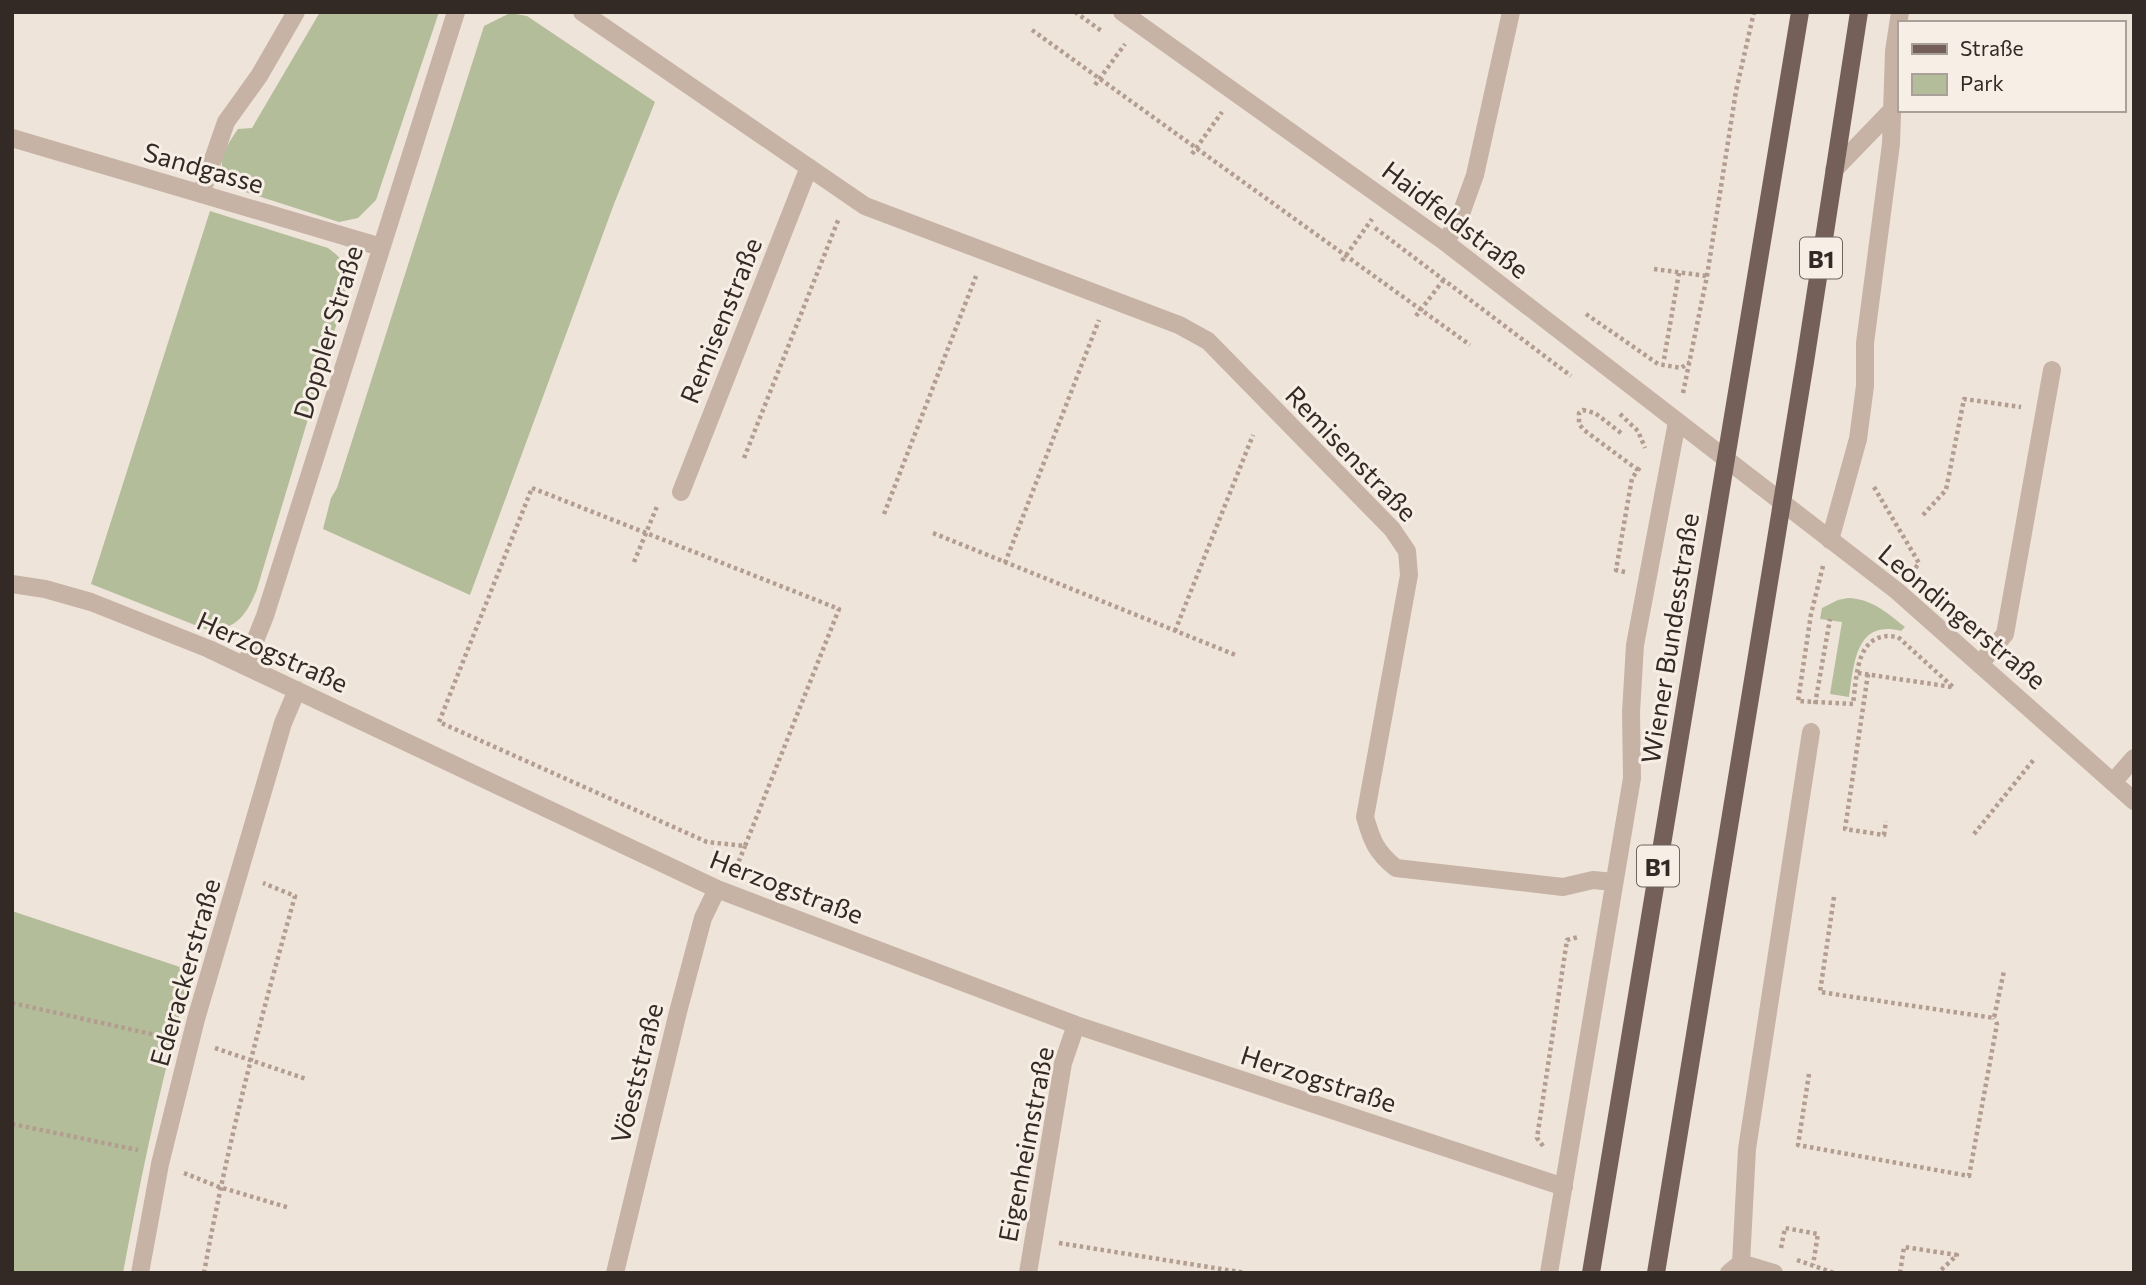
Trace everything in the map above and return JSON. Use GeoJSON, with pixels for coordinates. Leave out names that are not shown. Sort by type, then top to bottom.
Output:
{"type":"FeatureCollection","features":[{"type":"Feature","properties":{"kind":"main road","name":"Wiener Bundesstraße"},"geometry":{"type":"LineString","coordinates":[[1591,1273],[1800,12]]}},
{"type":"Feature","properties":{"kind":"main road","name":"B1"},"geometry":{"type":"LineString","coordinates":[[1656,1273],[1859,12]]}},
{"type":"Feature","properties":{"kind":"street"},"geometry":{"type":"LineString","coordinates":[[201,194],[226,122],[259,75],[296,12]]}},
{"type":"Feature","properties":{"kind":"street","name":"Doppler Straße"},"geometry":{"type":"LineString","coordinates":[[245,666],[265,616],[456,12]]}},
{"type":"Feature","properties":{"kind":"street","name":"Remisenstraße"},"geometry":{"type":"LineString","coordinates":[[582,12],[865,206],[1179,326],[1208,341],[1392,529],[1407,551],[1409,575],[1366,817],[1372,842],[1383,857],[1396,868],[1563,887],[1593,880],[1614,882]]}},
{"type":"Feature","properties":{"kind":"street","name":"Haidfeldstraße"},"geometry":{"type":"LineString","coordinates":[[1122,12],[1445,242],[1751,479]]}},
{"type":"Feature","properties":{"kind":"street"},"geometry":{"type":"LineString","coordinates":[[1445,242],[1458,222],[1475,174],[1511,12]]}},
{"type":"Feature","properties":{"kind":"street"},"geometry":{"type":"LineString","coordinates":[[1830,540],[1858,439],[1865,386],[1865,343],[1891,144],[1894,51],[1898,25]]}},
{"type":"Feature","properties":{"kind":"street"},"geometry":{"type":"LineString","coordinates":[[1834,170],[1892,110]]}},
{"type":"Feature","properties":{"kind":"street","name":"Sandgasse"},"geometry":{"type":"LineString","coordinates":[[12,138],[381,247]]}},
{"type":"Feature","properties":{"kind":"street","name":"Remisenstraße"},"geometry":{"type":"LineString","coordinates":[[681,492],[809,167]]}},
{"type":"Feature","properties":{"kind":"street"},"geometry":{"type":"LineString","coordinates":[[1980,664],[2005,634],[2052,370]]}},
{"type":"Feature","properties":{"kind":"street","name":"Wiener Bundesstraße"},"geometry":{"type":"LineString","coordinates":[[1549,1273],[1632,778],[1631,712],[1635,645],[1677,422]]}},
{"type":"Feature","properties":{"kind":"street","name":"Leondingerstraße"},"geometry":{"type":"LineString","coordinates":[[1751,479],[1897,592],[2134,802]]}},
{"type":"Feature","properties":{"kind":"street","name":"Herzogstraße"},"geometry":{"type":"LineString","coordinates":[[12,584],[45,589],[91,602],[209,649],[718,890],[1076,1025],[1564,1187]]}},
{"type":"Feature","properties":{"kind":"street","name":"Ederackerstraße"},"geometry":{"type":"LineString","coordinates":[[140,1273],[162,1159],[190,1041],[283,723],[297,690]]}},
{"type":"Feature","properties":{"kind":"street"},"geometry":{"type":"LineString","coordinates":[[1774,1273],[1735,1268],[1746,1149],[1811,732]]}},
{"type":"Feature","properties":{"kind":"street"},"geometry":{"type":"LineString","coordinates":[[2113,782],[2134,758]]}},
{"type":"Feature","properties":{"kind":"street","name":"Vöeststraße"},"geometry":{"type":"LineString","coordinates":[[615,1273],[703,918],[718,890]]}},
{"type":"Feature","properties":{"kind":"street","name":"Eigenheimstraße"},"geometry":{"type":"LineString","coordinates":[[1028,1273],[1063,1063],[1076,1025]]}},
{"type":"Feature","properties":{"kind":"path"},"geometry":{"type":"LineString","coordinates":[[1075,12],[1104,33]]}},
{"type":"Feature","properties":{"kind":"path"},"geometry":{"type":"LineString","coordinates":[[1690,362],[1707,276],[1736,92],[1754,12]]}},
{"type":"Feature","properties":{"kind":"path"},"geometry":{"type":"LineString","coordinates":[[1032,30],[1344,259],[1470,345]]}},
{"type":"Feature","properties":{"kind":"path"},"geometry":{"type":"LineString","coordinates":[[1114,40],[1134,54]]}},
{"type":"Feature","properties":{"kind":"path"},"geometry":{"type":"LineString","coordinates":[[1096,85],[1123,47]]}},
{"type":"Feature","properties":{"kind":"path"},"geometry":{"type":"LineString","coordinates":[[1192,154],[1220,115],[1209,107]]}},
{"type":"Feature","properties":{"kind":"path"},"geometry":{"type":"LineString","coordinates":[[744,458],[840,214]]}},
{"type":"Feature","properties":{"kind":"path"},"geometry":{"type":"LineString","coordinates":[[1359,216],[1579,382]]}},
{"type":"Feature","properties":{"kind":"path"},"geometry":{"type":"LineString","coordinates":[[1344,259],[1369,223]]}},
{"type":"Feature","properties":{"kind":"path"},"geometry":{"type":"LineString","coordinates":[[884,514],[979,269]]}},
{"type":"Feature","properties":{"kind":"path"},"geometry":{"type":"LineString","coordinates":[[1654,269],[1707,276]]}},
{"type":"Feature","properties":{"kind":"path"},"geometry":{"type":"LineString","coordinates":[[1664,359],[1679,273]]}},
{"type":"Feature","properties":{"kind":"path"},"geometry":{"type":"LineString","coordinates":[[1416,316],[1444,279]]}},
{"type":"Feature","properties":{"kind":"path"},"geometry":{"type":"LineString","coordinates":[[1005,563],[1100,316]]}},
{"type":"Feature","properties":{"kind":"path"},"geometry":{"type":"LineString","coordinates":[[1923,515],[1946,490],[1964,399],[2045,411]]}},
{"type":"Feature","properties":{"kind":"path"},"geometry":{"type":"LineString","coordinates":[[1621,433],[1595,413],[1583,410],[1579,413],[1579,424],[1584,430],[1638,470],[1645,461]]}},
{"type":"Feature","properties":{"kind":"path"},"geometry":{"type":"LineString","coordinates":[[1618,412],[1638,431],[1645,445],[1645,453]]}},
{"type":"Feature","properties":{"kind":"path"},"geometry":{"type":"LineString","coordinates":[[1175,631],[1253,435]]}},
{"type":"Feature","properties":{"kind":"path"},"geometry":{"type":"LineString","coordinates":[[634,562],[666,485],[681,492]]}},
{"type":"Feature","properties":{"kind":"path"},"geometry":{"type":"LineString","coordinates":[[1874,487],[1919,563],[1914,570]]}},
{"type":"Feature","properties":{"kind":"path"},"geometry":{"type":"LineString","coordinates":[[734,873],[745,846],[839,609],[532,488],[439,722],[707,842],[745,846]]}},
{"type":"Feature","properties":{"kind":"path"},"geometry":{"type":"LineString","coordinates":[[933,533],[1238,656]]}},
{"type":"Feature","properties":{"kind":"path"},"geometry":{"type":"LineString","coordinates":[[1830,540],[1811,614],[1798,701],[1853,704],[1860,657],[1874,639],[1885,635],[1898,637],[1953,687],[1858,673]]}},
{"type":"Feature","properties":{"kind":"path"},"geometry":{"type":"LineString","coordinates":[[1815,702],[1830,619]]}},
{"type":"Feature","properties":{"kind":"path"},"geometry":{"type":"LineString","coordinates":[[1868,674],[1845,829],[1884,835],[1886,821]]}},
{"type":"Feature","properties":{"kind":"path"},"geometry":{"type":"LineString","coordinates":[[1974,834],[2035,758]]}},
{"type":"Feature","properties":{"kind":"path"},"geometry":{"type":"LineString","coordinates":[[204,1273],[219,1187],[249,1059],[295,896],[258,881]]}},
{"type":"Feature","properties":{"kind":"path"},"geometry":{"type":"LineString","coordinates":[[1834,897],[1820,992],[1994,1018]]}},
{"type":"Feature","properties":{"kind":"path"},"geometry":{"type":"LineString","coordinates":[[1810,1074],[1798,1145],[1969,1175],[2004,971]]}},
{"type":"Feature","properties":{"kind":"path"},"geometry":{"type":"LineString","coordinates":[[12,1003],[190,1041],[306,1079]]}},
{"type":"Feature","properties":{"kind":"path"},"geometry":{"type":"LineString","coordinates":[[12,1124],[162,1159],[219,1187],[290,1208]]}},
{"type":"Feature","properties":{"kind":"path"},"geometry":{"type":"LineString","coordinates":[[1780,1254],[1785,1228],[1818,1234],[1813,1265]]}},
{"type":"Feature","properties":{"kind":"path"},"geometry":{"type":"LineString","coordinates":[[1033,1239],[1246,1273]]}},
{"type":"Feature","properties":{"kind":"path"},"geometry":{"type":"LineString","coordinates":[[1900,1273],[1904,1247],[1957,1255],[1938,1273]]}},
{"type":"Feature","properties":{"kind":"path"},"geometry":{"type":"LineString","coordinates":[[1791,1258],[1834,1273]]}},
{"type":"Feature","properties":{"kind":"green space"},"geometry":{"type":"Polygon","coordinates":[[[320,12],[439,12],[376,200],[358,218],[339,222],[236,189],[222,167],[224,153],[232,138],[238,129],[252,128],[320,12]]]}},
{"type":"Feature","properties":{"kind":"green space"},"geometry":{"type":"Polygon","coordinates":[[[510,13],[527,16],[655,102],[614,204],[470,595],[323,529],[484,26],[510,13]]]}},
{"type":"Feature","properties":{"kind":"green space"},"geometry":{"type":"Polygon","coordinates":[[[210,211],[328,248],[341,259],[347,270],[344,299],[257,589],[239,620],[225,628],[216,629],[205,629],[91,584],[210,211]]]}},
{"type":"Feature","properties":{"kind":"green space"},"geometry":{"type":"Polygon","coordinates":[[[1848,598],[1872,604],[1905,627],[1901,631],[1886,629],[1874,632],[1866,638],[1856,659],[1849,697],[1830,694],[1842,622],[1820,619],[1822,608],[1848,598]]]}},
{"type":"Feature","properties":{"kind":"green space"},"geometry":{"type":"Polygon","coordinates":[[[12,911],[192,971],[154,1121],[123,1273],[12,1273],[12,911]]]}}]}
